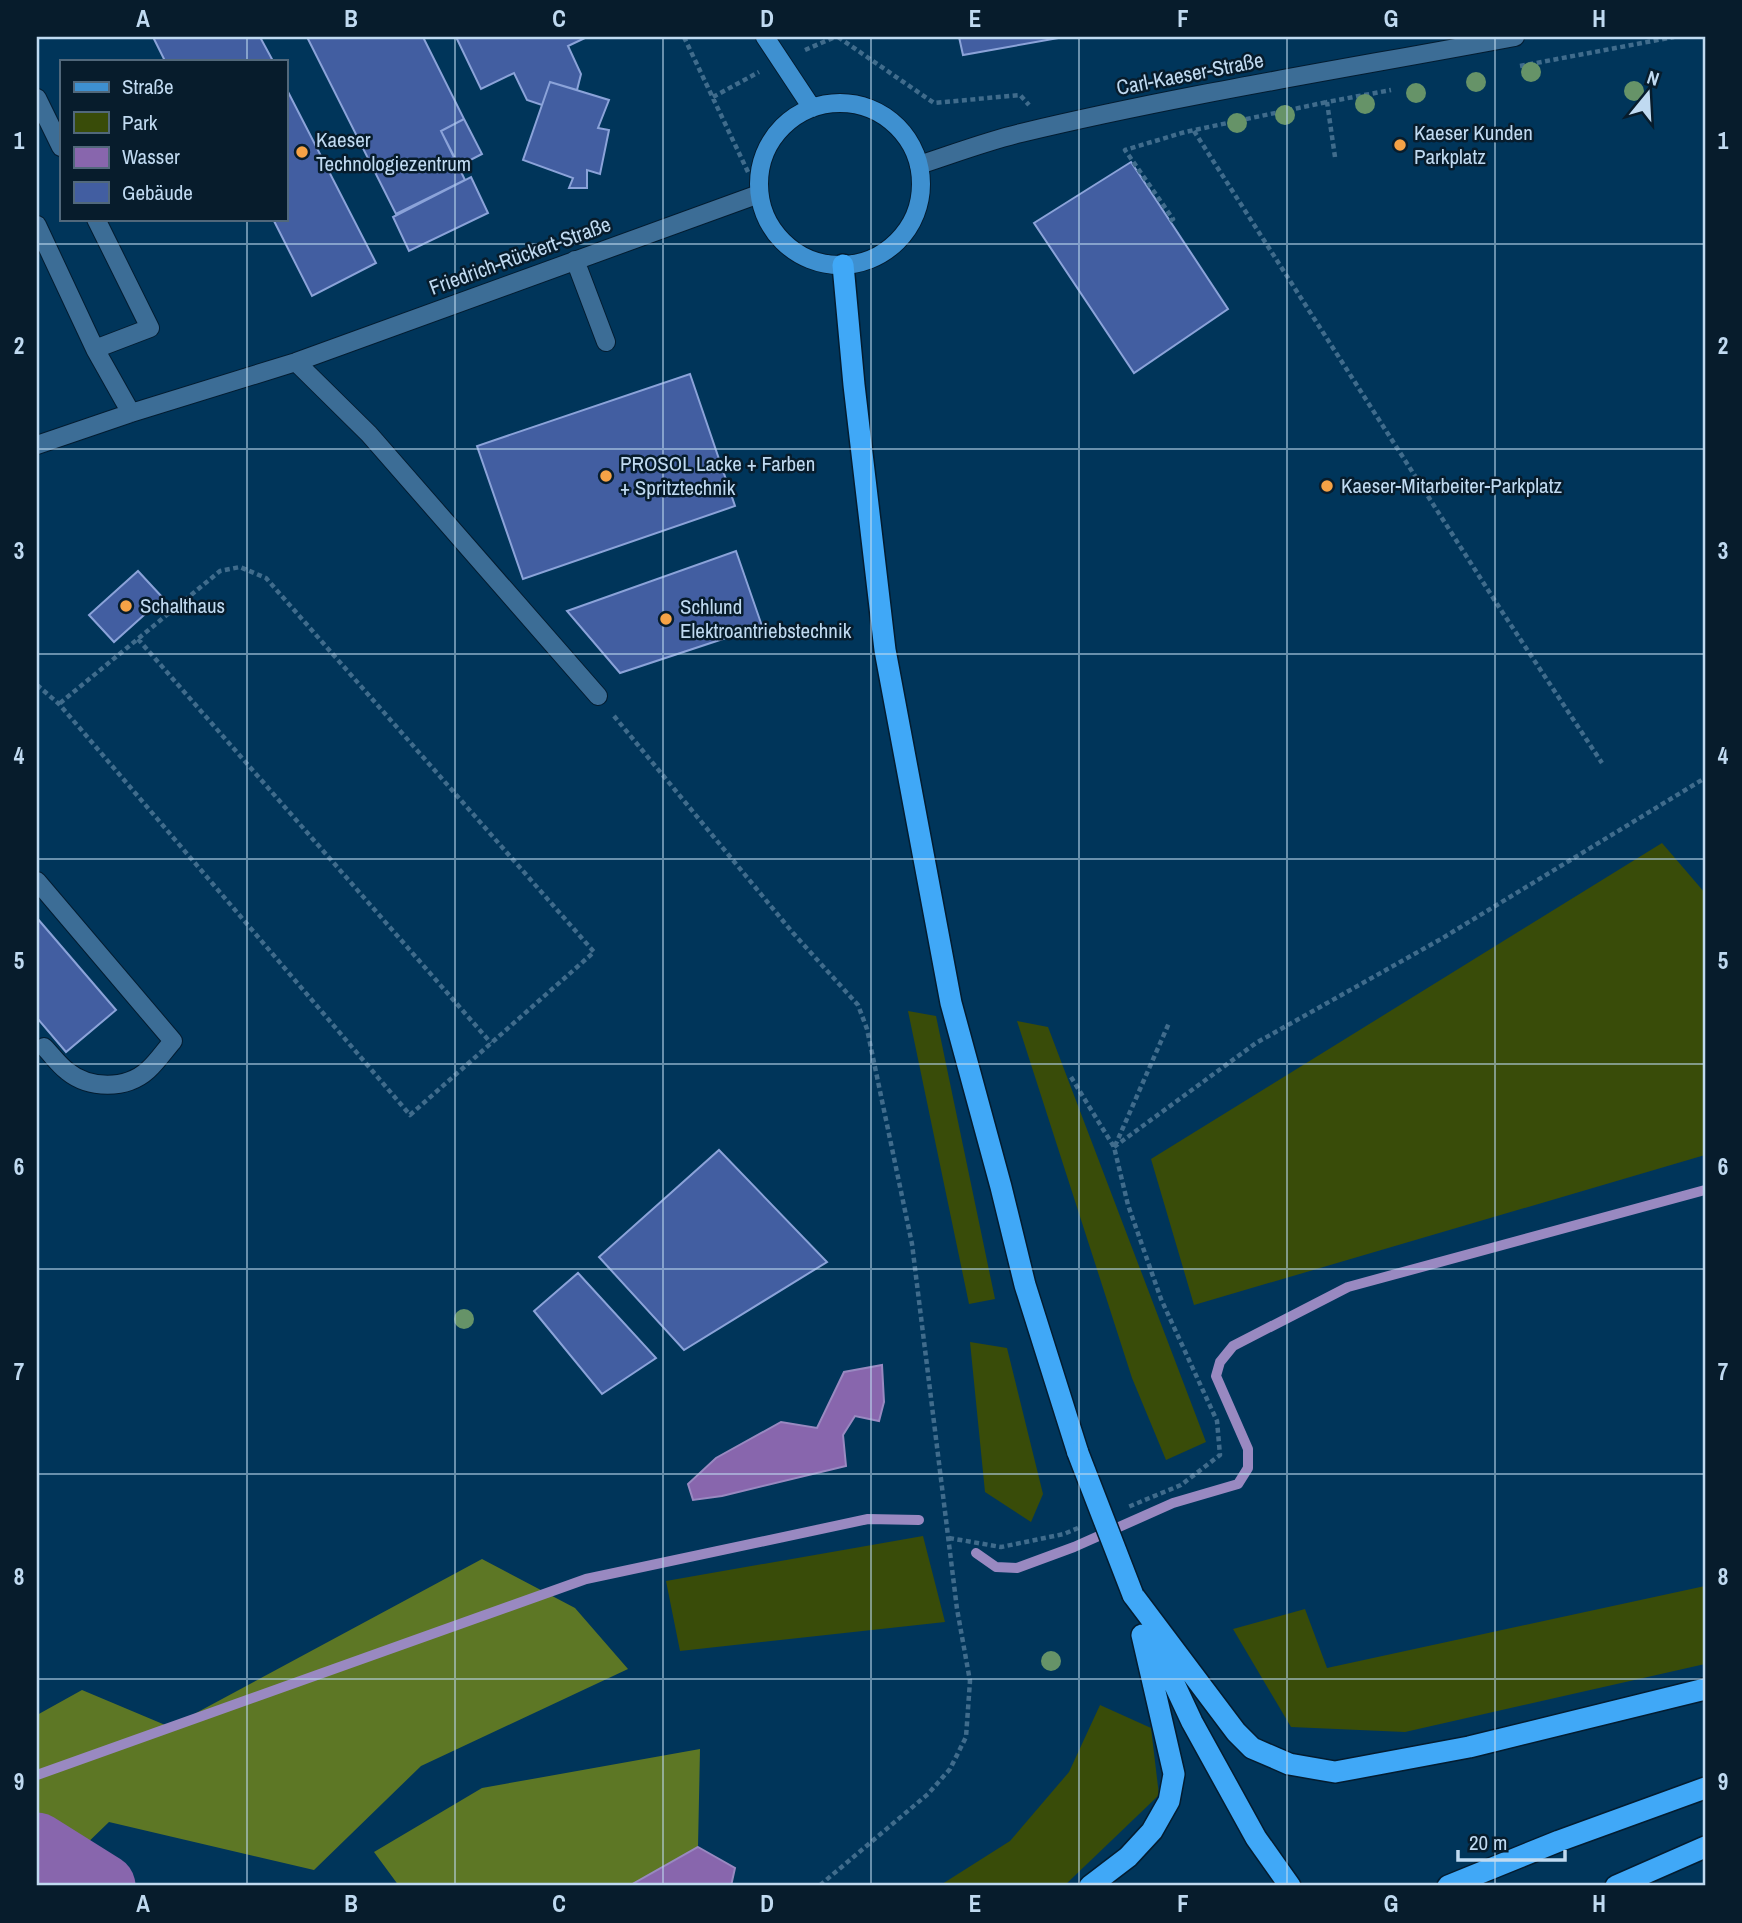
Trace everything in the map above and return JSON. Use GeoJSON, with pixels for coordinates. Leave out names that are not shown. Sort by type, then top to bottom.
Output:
{"type":"FeatureCollection","features":[{"type":"Feature","properties":{"kind":"highway"},"geometry":{"type":"LineString","coordinates":[[844,265],[854,385],[885,650],[951,1003],[1025,1285],[1079,1453],[1133,1595],[1192,1722],[1256,1839],[1290,1886]]}},
{"type":"Feature","properties":{"kind":"highway"},"geometry":{"type":"LineString","coordinates":[[1133,1595],[1236,1732],[1252,1748],[1289,1764],[1335,1772],[1469,1747],[1705,1689]]}},
{"type":"Feature","properties":{"kind":"highway"},"geometry":{"type":"LineString","coordinates":[[1090,1886],[1128,1857],[1152,1831],[1169,1801],[1174,1774],[1133,1595]]}},
{"type":"Feature","properties":{"kind":"highway"},"geometry":{"type":"LineString","coordinates":[[1448,1886],[1559,1841],[1705,1788]]}},
{"type":"Feature","properties":{"kind":"highway"},"geometry":{"type":"LineString","coordinates":[[1616,1886],[1704,1848]]}},
{"type":"Feature","properties":{"kind":"main road"},"geometry":{"type":"LineString","coordinates":[[765,37],[812,108]]}},
{"type":"Feature","properties":{"kind":"main road"},"geometry":{"type":"LineString","coordinates":[[833,103],[856,104],[877,111],[895,123],[909,140],[919,165],[922,187],[918,210],[908,230],[896,244],[882,254],[857,264],[822,264],[808,259],[779,238],[765,217],[759,194],[759,170],[766,150],[785,123],[812,108],[833,103]]}},
{"type":"Feature","properties":{"kind":"street","name":"Carl-Kaeser-Straße"},"geometry":{"type":"LineString","coordinates":[[919,165],[1018,134],[1148,105],[1515,37]]}},
{"type":"Feature","properties":{"kind":"street"},"geometry":{"type":"LineString","coordinates":[[37,98],[60,146]]}},
{"type":"Feature","properties":{"kind":"street","name":"Friedrich-Rückert-Straße"},"geometry":{"type":"LineString","coordinates":[[37,445],[296,362],[759,194]]}},
{"type":"Feature","properties":{"kind":"street"},"geometry":{"type":"LineString","coordinates":[[95,349],[150,328],[96,220]]}},
{"type":"Feature","properties":{"kind":"street"},"geometry":{"type":"LineString","coordinates":[[37,225],[95,349],[131,413]]}},
{"type":"Feature","properties":{"kind":"street"},"geometry":{"type":"LineString","coordinates":[[575,260],[606,342]]}},
{"type":"Feature","properties":{"kind":"street"},"geometry":{"type":"LineString","coordinates":[[296,362],[369,434],[598,696]]}},
{"type":"Feature","properties":{"kind":"street"},"geometry":{"type":"LineString","coordinates":[[37,881],[173,1041],[147,1071],[123,1084],[101,1085],[82,1081],[65,1070],[44,1047]]}},
{"type":"Feature","properties":{"kind":"path"},"geometry":{"type":"LineString","coordinates":[[684,37],[759,194]]}},
{"type":"Feature","properties":{"kind":"path"},"geometry":{"type":"LineString","coordinates":[[838,37],[934,103],[1020,95],[1049,127]]}},
{"type":"Feature","properties":{"kind":"path"},"geometry":{"type":"LineString","coordinates":[[1513,67],[1674,37]]}},
{"type":"Feature","properties":{"kind":"path"},"geometry":{"type":"LineString","coordinates":[[1322,71],[1335,157]]}},
{"type":"Feature","properties":{"kind":"path"},"geometry":{"type":"LineString","coordinates":[[1170,221],[1173,219],[1125,150],[1194,131],[1393,90]]}},
{"type":"Feature","properties":{"kind":"path"},"geometry":{"type":"LineString","coordinates":[[1194,131],[1602,763]]}},
{"type":"Feature","properties":{"kind":"path"},"geometry":{"type":"LineString","coordinates":[[37,685],[59,704],[410,1115],[594,952],[266,578],[240,567],[220,570],[59,704]]}},
{"type":"Feature","properties":{"kind":"path"},"geometry":{"type":"LineString","coordinates":[[138,639],[491,1043]]}},
{"type":"Feature","properties":{"kind":"path"},"geometry":{"type":"LineString","coordinates":[[598,696],[793,933],[858,1005],[867,1029],[912,1244],[957,1609],[970,1681],[966,1737],[950,1769],[928,1794],[819,1886]]}},
{"type":"Feature","properties":{"kind":"path"},"geometry":{"type":"LineString","coordinates":[[1114,1147],[1256,1043],[1441,939],[1705,778]]}},
{"type":"Feature","properties":{"kind":"path"},"geometry":{"type":"LineString","coordinates":[[1114,1147],[1169,1023]]}},
{"type":"Feature","properties":{"kind":"path"},"geometry":{"type":"LineString","coordinates":[[1071,1077],[1114,1147],[1128,1205],[1161,1299],[1217,1421],[1220,1455],[1181,1485],[1154,1496]]}},
{"type":"Feature","properties":{"kind":"path"},"geometry":{"type":"LineString","coordinates":[[949,1538],[1001,1547],[1064,1534],[1084,1526]]}},
{"type":"Feature","properties":{"kind":"green space"},"geometry":{"type":"Polygon","coordinates":[[[1662,843],[1705,893],[1705,1155],[1194,1305],[1151,1159],[1662,843]]]}},
{"type":"Feature","properties":{"kind":"green space"},"geometry":{"type":"Polygon","coordinates":[[[908,1011],[936,1016],[995,1299],[969,1304],[908,1011]]]}},
{"type":"Feature","properties":{"kind":"green space"},"geometry":{"type":"Polygon","coordinates":[[[1017,1021],[1048,1027],[1206,1442],[1166,1460],[1132,1378],[1017,1021]]]}},
{"type":"Feature","properties":{"kind":"green space"},"geometry":{"type":"Polygon","coordinates":[[[970,1342],[1007,1348],[1043,1494],[1031,1522],[985,1492],[970,1342]]]}},
{"type":"Feature","properties":{"kind":"green space"},"geometry":{"type":"Polygon","coordinates":[[[923,1536],[945,1622],[680,1651],[666,1581],[923,1536]]]}},
{"type":"Feature","properties":{"kind":"green space"},"geometry":{"type":"Polygon","coordinates":[[[482,1559],[575,1608],[628,1669],[421,1766],[314,1870],[109,1822],[79,1851],[117,1886],[37,1886],[37,1715],[82,1690],[170,1727],[482,1559]]]}},
{"type":"Feature","properties":{"kind":"green space"},"geometry":{"type":"Polygon","coordinates":[[[1705,1586],[1705,1664],[1405,1732],[1291,1727],[1233,1629],[1305,1609],[1327,1668],[1705,1586]]]}},
{"type":"Feature","properties":{"kind":"green space"},"geometry":{"type":"Polygon","coordinates":[[[1100,1705],[1151,1728],[1159,1795],[1064,1886],[939,1886],[1010,1841],[1069,1772],[1100,1705]]]}},
{"type":"Feature","properties":{"kind":"green space"},"geometry":{"type":"Polygon","coordinates":[[[700,1749],[698,1847],[629,1886],[399,1886],[374,1852],[482,1788],[700,1749]]]}},
{"type":"Feature","properties":{"kind":"water"},"geometry":{"type":"Polygon","coordinates":[[[882,1365],[884,1402],[879,1421],[855,1416],[843,1435],[846,1466],[722,1496],[693,1500],[688,1484],[716,1458],[781,1422],[817,1428],[844,1372],[882,1365]]]}},
{"type":"Feature","properties":{"kind":"water"},"geometry":{"type":"Polygon","coordinates":[[[698,1847],[735,1868],[731,1886],[629,1886],[698,1847]]]}},
{"type":"Feature","properties":{"kind":"building"},"geometry":{"type":"Polygon","coordinates":[[[153,37],[260,37],[272,60],[164,60],[153,37]]]}},
{"type":"Feature","properties":{"kind":"building"},"geometry":{"type":"Polygon","coordinates":[[[307,37],[423,37],[464,119],[441,131],[465,180],[396,214],[307,37]]]}},
{"type":"Feature","properties":{"kind":"building"},"geometry":{"type":"Polygon","coordinates":[[[456,37],[587,37],[568,46],[581,74],[577,90],[550,82],[542,105],[527,100],[514,73],[481,89],[456,37]]]}},
{"type":"Feature","properties":{"kind":"building"},"geometry":{"type":"Polygon","coordinates":[[[959,37],[1064,37],[963,55],[959,37]]]}},
{"type":"Feature","properties":{"kind":"building"},"geometry":{"type":"Polygon","coordinates":[[[550,82],[609,100],[598,128],[609,130],[600,174],[587,170],[587,188],[569,188],[573,178],[523,160],[550,82]]]}},
{"type":"Feature","properties":{"kind":"building","name":"Kaeser Technologiezentrum"},"geometry":{"type":"Polygon","coordinates":[[[287,90],[376,263],[312,296],[274,220],[287,220],[287,90]]]}},
{"type":"Feature","properties":{"kind":"building"},"geometry":{"type":"Polygon","coordinates":[[[464,119],[482,154],[459,166],[441,131],[464,119]]]}},
{"type":"Feature","properties":{"kind":"building"},"geometry":{"type":"Polygon","coordinates":[[[1131,162],[1228,309],[1134,373],[1034,223],[1131,162]]]}},
{"type":"Feature","properties":{"kind":"building"},"geometry":{"type":"Polygon","coordinates":[[[471,177],[488,213],[409,251],[393,217],[471,177]]]}},
{"type":"Feature","properties":{"kind":"building","name":"PROSOL Lacke + Farben + Spritztechnik"},"geometry":{"type":"Polygon","coordinates":[[[690,374],[735,506],[523,579],[477,446],[690,374]]]}},
{"type":"Feature","properties":{"kind":"building","name":"Schlund Elektroantriebstechnik"},"geometry":{"type":"Polygon","coordinates":[[[736,551],[762,626],[620,673],[567,611],[736,551]]]}},
{"type":"Feature","properties":{"kind":"building","name":"Schalthaus"},"geometry":{"type":"Polygon","coordinates":[[[138,571],[163,598],[114,642],[89,615],[138,571]]]}},
{"type":"Feature","properties":{"kind":"building"},"geometry":{"type":"Polygon","coordinates":[[[37,918],[116,1010],[66,1052],[37,1018],[37,918]]]}},
{"type":"Feature","properties":{"kind":"building"},"geometry":{"type":"Polygon","coordinates":[[[719,1150],[827,1262],[684,1350],[599,1257],[719,1150]]]}},
{"type":"Feature","properties":{"kind":"building"},"geometry":{"type":"Polygon","coordinates":[[[578,1273],[656,1358],[602,1394],[534,1311],[578,1273]]]}},
{"type":"Feature","properties":{"kind":"waterway"},"geometry":{"type":"LineString","coordinates":[[976,1553],[996,1567],[1017,1568],[1074,1547],[1173,1503],[1238,1484],[1248,1468],[1248,1449],[1216,1376],[1220,1362],[1233,1346],[1348,1287],[1705,1190]]}},
{"type":"Feature","properties":{"kind":"waterway"},"geometry":{"type":"LineString","coordinates":[[37,1775],[586,1579],[868,1519],[919,1520]]}},
{"type":"Feature","properties":{"kind":"waterway"},"geometry":{"type":"LineString","coordinates":[[37,1844],[104,1886]]}},
{"type":"Feature","properties":{"kind":"place","name":"Kaeser Kunden Parkplatz"},"geometry":{"type":"Point","coordinates":[1400,145]}},
{"type":"Feature","properties":{"kind":"place","name":"Kaeser Technologiezentrum"},"geometry":{"type":"Point","coordinates":[302,152]}},
{"type":"Feature","properties":{"kind":"place","name":"PROSOL Lacke + Farben + Spritztechnik"},"geometry":{"type":"Point","coordinates":[606,476]}},
{"type":"Feature","properties":{"kind":"place","name":"Kaeser-Mitarbeiter-Parkplatz"},"geometry":{"type":"Point","coordinates":[1327,486]}},
{"type":"Feature","properties":{"kind":"place","name":"Schalthaus"},"geometry":{"type":"Point","coordinates":[126,606]}},
{"type":"Feature","properties":{"kind":"place","name":"Schlund Elektroantriebstechnik"},"geometry":{"type":"Point","coordinates":[666,619]}}]}
